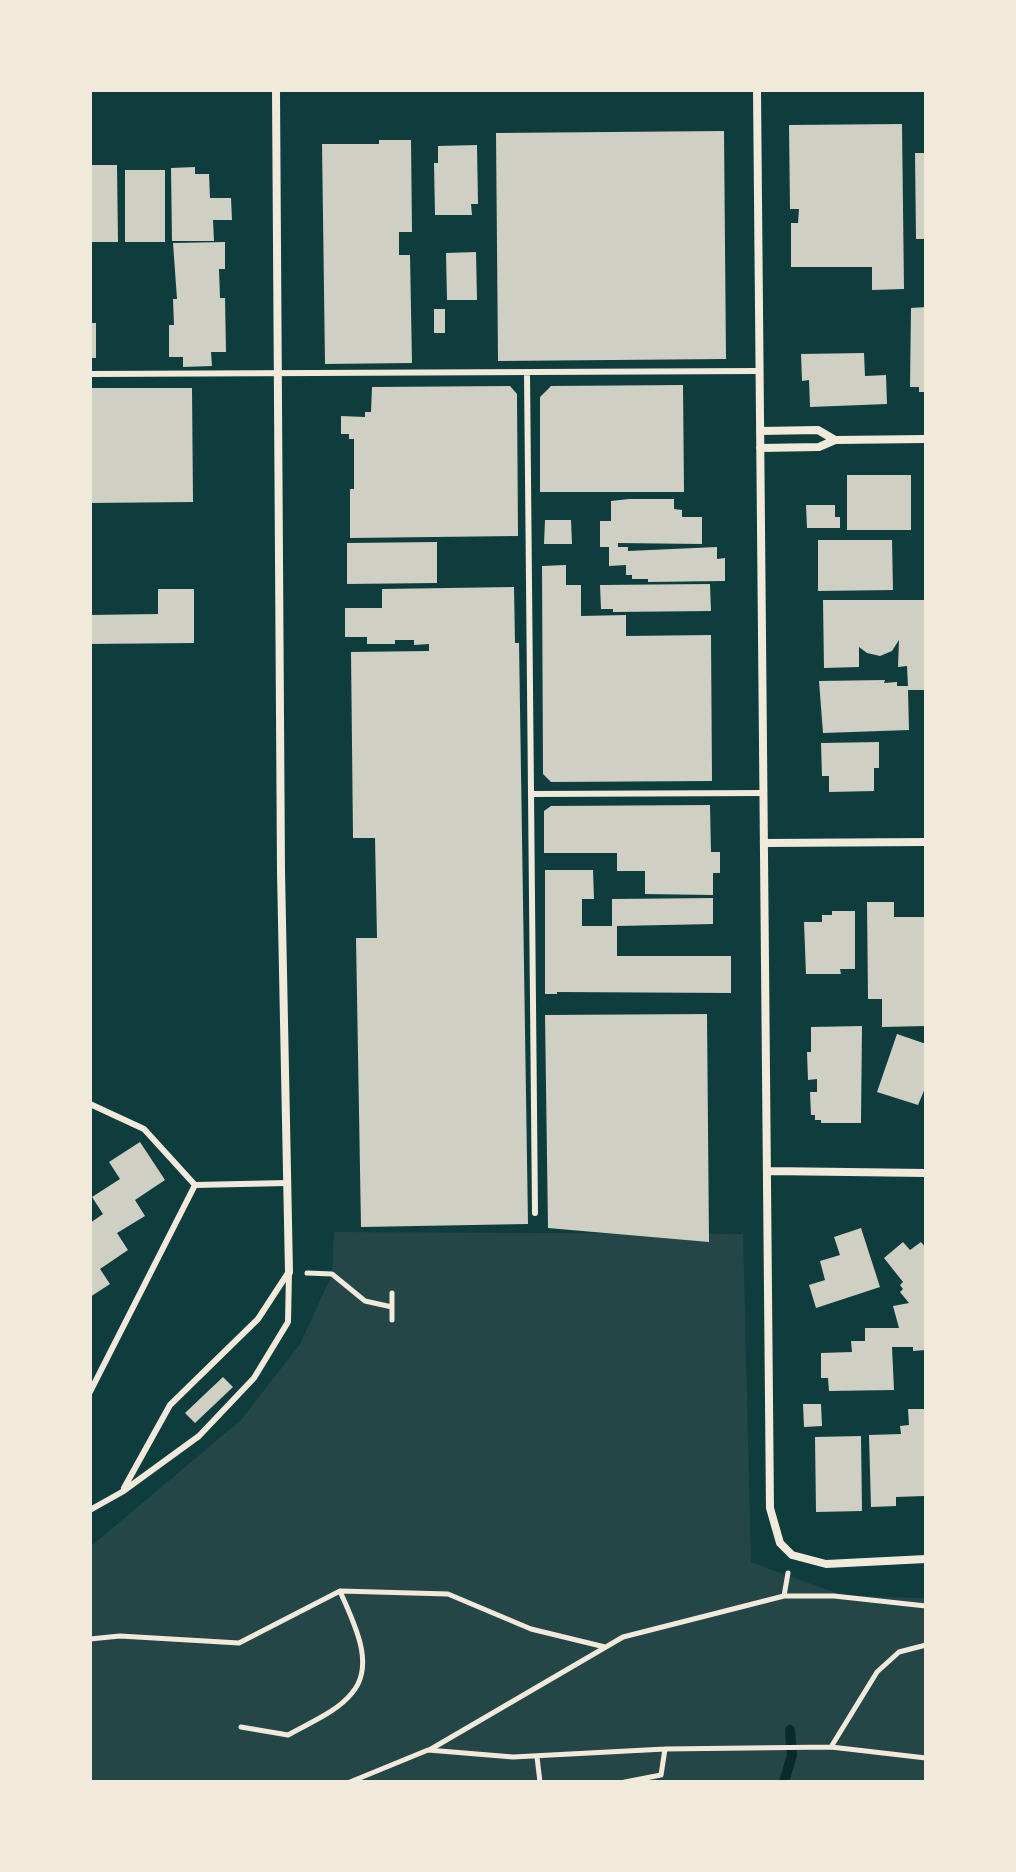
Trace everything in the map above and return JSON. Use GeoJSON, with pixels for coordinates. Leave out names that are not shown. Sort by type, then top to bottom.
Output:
{"type":"FeatureCollection","features":[{"type":"Feature","properties":{"kind":"street"},"geometry":{"type":"LineString","coordinates":[[276,90],[281,855],[289,1272]]}},
{"type":"Feature","properties":{"kind":"street"},"geometry":{"type":"LineString","coordinates":[[757,90],[770,1508],[780,1543],[792,1555],[826,1564],[926,1559]]}},
{"type":"Feature","properties":{"kind":"street"},"geometry":{"type":"LineString","coordinates":[[760,431],[818,430],[835,440]]}},
{"type":"Feature","properties":{"kind":"street"},"geometry":{"type":"LineString","coordinates":[[760,448],[819,447],[835,440],[926,439]]}},
{"type":"Feature","properties":{"kind":"street"},"geometry":{"type":"LineString","coordinates":[[765,843],[926,842]]}},
{"type":"Feature","properties":{"kind":"street"},"geometry":{"type":"LineString","coordinates":[[769,1171],[926,1173]]}},
{"type":"Feature","properties":{"kind":"lane"},"geometry":{"type":"LineString","coordinates":[[90,374],[758,371]]}},
{"type":"Feature","properties":{"kind":"lane"},"geometry":{"type":"LineString","coordinates":[[527,372],[535,1213]]}},
{"type":"Feature","properties":{"kind":"lane"},"geometry":{"type":"LineString","coordinates":[[531,794],[764,793]]}},
{"type":"Feature","properties":{"kind":"lane"},"geometry":{"type":"LineString","coordinates":[[90,1104],[144,1129],[195,1185],[287,1183]]}},
{"type":"Feature","properties":{"kind":"lane"},"geometry":{"type":"LineString","coordinates":[[90,1392],[195,1185]]}},
{"type":"Feature","properties":{"kind":"lane"},"geometry":{"type":"LineString","coordinates":[[90,1510],[122,1492],[199,1436],[254,1378],[288,1322],[289,1272]]}},
{"type":"Feature","properties":{"kind":"lane"},"geometry":{"type":"LineString","coordinates":[[122,1492],[170,1405],[258,1319],[289,1272]]}},
{"type":"Feature","properties":{"kind":"path"},"geometry":{"type":"LineString","coordinates":[[289,1272],[332,1274],[365,1301],[393,1306]]}},
{"type":"Feature","properties":{"kind":"path"},"geometry":{"type":"LineString","coordinates":[[392,1293],[392,1320]]}},
{"type":"Feature","properties":{"kind":"path"},"geometry":{"type":"LineString","coordinates":[[241,1727],[288,1735],[340,1704],[354,1692],[360,1675],[362,1652],[359,1635],[340,1591]]}},
{"type":"Feature","properties":{"kind":"path"},"geometry":{"type":"LineString","coordinates":[[90,1639],[120,1636],[239,1643],[340,1591],[448,1594],[531,1629],[605,1647]]}},
{"type":"Feature","properties":{"kind":"path"},"geometry":{"type":"LineString","coordinates":[[350,1782],[428,1750],[623,1637],[784,1596],[834,1596],[926,1606]]}},
{"type":"Feature","properties":{"kind":"path"},"geometry":{"type":"LineString","coordinates":[[831,1747],[877,1672],[899,1652],[926,1645]]}},
{"type":"Feature","properties":{"kind":"path"},"geometry":{"type":"LineString","coordinates":[[428,1750],[537,1757],[665,1749],[831,1747],[926,1758]]}},
{"type":"Feature","properties":{"kind":"path"},"geometry":{"type":"LineString","coordinates":[[625,1782],[661,1775],[665,1749]]}},
{"type":"Feature","properties":{"kind":"path"},"geometry":{"type":"LineString","coordinates":[[537,1757],[540,1782]]}},
{"type":"Feature","properties":{"kind":"shaded area"},"geometry":{"type":"Polygon","coordinates":[[[334,1232],[743,1234],[751,1562],[844,1596],[926,1598],[926,1782],[90,1782],[90,1547],[241,1420],[300,1344],[332,1275],[334,1232]]]}},
{"type":"Feature","properties":{"kind":"building"},"geometry":{"type":"Polygon","coordinates":[[[902,124],[904,289],[872,290],[872,267],[791,267],[791,223],[798,223],[799,209],[790,209],[789,125],[902,124]]]}},
{"type":"Feature","properties":{"kind":"building"},"geometry":{"type":"Polygon","coordinates":[[[724,131],[726,359],[498,361],[496,133],[724,131]]]}},
{"type":"Feature","properties":{"kind":"building"},"geometry":{"type":"Polygon","coordinates":[[[379,140],[411,140],[412,232],[399,232],[399,255],[410,255],[412,363],[325,364],[322,144],[379,144],[379,140]]]}},
{"type":"Feature","properties":{"kind":"building"},"geometry":{"type":"Polygon","coordinates":[[[477,145],[478,204],[471,204],[472,215],[435,215],[434,163],[438,163],[438,146],[477,145]]]}},
{"type":"Feature","properties":{"kind":"building"},"geometry":{"type":"Polygon","coordinates":[[[915,153],[926,153],[926,239],[916,239],[915,153]]]}},
{"type":"Feature","properties":{"kind":"building"},"geometry":{"type":"Polygon","coordinates":[[[90,165],[117,165],[118,242],[90,242],[90,165]]]}},
{"type":"Feature","properties":{"kind":"building"},"geometry":{"type":"Polygon","coordinates":[[[195,167],[195,174],[209,174],[210,198],[231,198],[232,220],[213,220],[214,241],[172,241],[171,168],[195,167]]]}},
{"type":"Feature","properties":{"kind":"building"},"geometry":{"type":"Polygon","coordinates":[[[125,170],[165,170],[165,242],[125,242],[125,170]]]}},
{"type":"Feature","properties":{"kind":"building"},"geometry":{"type":"Polygon","coordinates":[[[225,242],[225,269],[219,269],[220,298],[225,298],[226,352],[211,352],[212,366],[183,367],[183,357],[169,357],[169,325],[174,325],[173,299],[177,299],[173,243],[225,242]]]}},
{"type":"Feature","properties":{"kind":"building"},"geometry":{"type":"Polygon","coordinates":[[[476,252],[477,300],[447,300],[446,253],[476,252]]]}},
{"type":"Feature","properties":{"kind":"building"},"geometry":{"type":"Polygon","coordinates":[[[926,307],[926,392],[919,392],[919,387],[910,387],[911,308],[926,307]]]}},
{"type":"Feature","properties":{"kind":"building"},"geometry":{"type":"Polygon","coordinates":[[[434,309],[445,309],[445,333],[434,333],[434,309]]]}},
{"type":"Feature","properties":{"kind":"building"},"geometry":{"type":"Polygon","coordinates":[[[90,323],[96,323],[96,358],[90,358],[90,323]]]}},
{"type":"Feature","properties":{"kind":"building"},"geometry":{"type":"Polygon","coordinates":[[[864,353],[865,376],[886,375],[887,404],[810,407],[809,380],[802,381],[801,354],[864,353]]]}},
{"type":"Feature","properties":{"kind":"building"},"geometry":{"type":"Polygon","coordinates":[[[683,385],[684,492],[540,492],[540,397],[551,386],[683,385]]]}},
{"type":"Feature","properties":{"kind":"building"},"geometry":{"type":"Polygon","coordinates":[[[510,386],[517,394],[518,536],[350,538],[354,439],[349,439],[349,434],[341,434],[341,416],[365,417],[365,412],[371,412],[372,387],[510,386]]]}},
{"type":"Feature","properties":{"kind":"building"},"geometry":{"type":"Polygon","coordinates":[[[90,388],[192,388],[193,502],[90,503],[90,388]]]}},
{"type":"Feature","properties":{"kind":"building"},"geometry":{"type":"Polygon","coordinates":[[[847,475],[911,475],[911,530],[847,530],[847,475]]]}},
{"type":"Feature","properties":{"kind":"building"},"geometry":{"type":"Polygon","coordinates":[[[674,499],[674,509],[682,510],[682,517],[702,517],[702,544],[618,543],[618,547],[628,547],[628,551],[717,547],[717,559],[725,558],[725,581],[648,582],[648,579],[632,579],[632,575],[626,575],[626,565],[609,566],[609,547],[600,547],[600,521],[611,521],[611,501],[674,499]]]}},
{"type":"Feature","properties":{"kind":"building"},"geometry":{"type":"Polygon","coordinates":[[[806,505],[835,505],[835,517],[840,517],[840,528],[807,528],[806,505]]]}},
{"type":"Feature","properties":{"kind":"building"},"geometry":{"type":"Polygon","coordinates":[[[545,520],[571,520],[572,544],[544,544],[545,520]]]}},
{"type":"Feature","properties":{"kind":"building"},"geometry":{"type":"Polygon","coordinates":[[[818,540],[892,540],[893,590],[818,591],[818,540]]]}},
{"type":"Feature","properties":{"kind":"building"},"geometry":{"type":"Polygon","coordinates":[[[437,542],[437,583],[347,584],[347,543],[437,542]]]}},
{"type":"Feature","properties":{"kind":"building"},"geometry":{"type":"Polygon","coordinates":[[[566,565],[566,585],[581,585],[581,616],[626,615],[626,636],[711,635],[712,781],[551,782],[543,774],[542,566],[566,565]]]}},
{"type":"Feature","properties":{"kind":"building"},"geometry":{"type":"Polygon","coordinates":[[[710,584],[711,611],[613,612],[613,609],[601,609],[600,585],[710,584]]]}},
{"type":"Feature","properties":{"kind":"building"},"geometry":{"type":"Polygon","coordinates":[[[514,587],[515,643],[519,643],[528,1224],[361,1227],[356,938],[377,938],[375,838],[353,838],[351,652],[429,651],[429,644],[414,645],[414,640],[395,640],[395,644],[367,644],[367,637],[345,637],[345,608],[382,608],[382,589],[514,587]]]}},
{"type":"Feature","properties":{"kind":"building"},"geometry":{"type":"Polygon","coordinates":[[[158,589],[194,589],[194,643],[90,644],[90,615],[158,614],[158,589]]]}},
{"type":"Feature","properties":{"kind":"building"},"geometry":{"type":"Polygon","coordinates":[[[823,600],[925,600],[926,690],[908,690],[909,730],[823,733],[819,681],[885,680],[884,683],[897,682],[897,686],[908,686],[907,666],[898,667],[899,640],[892,651],[880,656],[859,647],[859,667],[824,668],[823,600]]]}},
{"type":"Feature","properties":{"kind":"building"},"geometry":{"type":"Polygon","coordinates":[[[879,742],[879,768],[874,768],[874,791],[829,792],[829,776],[822,776],[821,743],[879,742]]]}},
{"type":"Feature","properties":{"kind":"building"},"geometry":{"type":"Polygon","coordinates":[[[710,805],[711,852],[720,852],[720,873],[713,873],[713,895],[645,894],[645,871],[617,871],[617,853],[544,853],[544,811],[551,806],[710,805]]]}},
{"type":"Feature","properties":{"kind":"building"},"geometry":{"type":"Polygon","coordinates":[[[545,870],[593,870],[594,899],[582,899],[582,926],[612,926],[612,899],[713,898],[713,924],[617,926],[617,956],[731,956],[731,993],[545,994],[545,870]]]}},
{"type":"Feature","properties":{"kind":"building"},"geometry":{"type":"Polygon","coordinates":[[[867,902],[894,902],[894,917],[926,917],[926,1026],[882,1027],[882,999],[868,999],[867,902]]]}},
{"type":"Feature","properties":{"kind":"building"},"geometry":{"type":"Polygon","coordinates":[[[832,911],[855,911],[855,969],[840,969],[841,974],[806,974],[804,922],[822,922],[822,915],[832,915],[832,911]]]}},
{"type":"Feature","properties":{"kind":"building"},"geometry":{"type":"Polygon","coordinates":[[[707,1014],[709,1242],[548,1228],[545,1015],[707,1014]]]}},
{"type":"Feature","properties":{"kind":"building"},"geometry":{"type":"Polygon","coordinates":[[[862,1026],[861,1123],[821,1123],[821,1120],[815,1120],[815,1115],[811,1115],[810,1092],[817,1092],[817,1079],[808,1080],[807,1052],[811,1052],[811,1027],[862,1026]]]}},
{"type":"Feature","properties":{"kind":"building"},"geometry":{"type":"Polygon","coordinates":[[[897,1034],[926,1044],[926,1086],[918,1105],[877,1092],[897,1034]]]}},
{"type":"Feature","properties":{"kind":"building"},"geometry":{"type":"Polygon","coordinates":[[[140,1142],[165,1180],[135,1200],[145,1216],[117,1233],[128,1250],[100,1269],[110,1284],[90,1297],[90,1223],[103,1214],[92,1197],[120,1179],[109,1162],[140,1142]]]}},
{"type":"Feature","properties":{"kind":"building"},"geometry":{"type":"Polygon","coordinates":[[[861,1228],[880,1287],[816,1308],[809,1285],[825,1280],[820,1261],[840,1255],[834,1237],[861,1228]]]}},
{"type":"Feature","properties":{"kind":"building"},"geometry":{"type":"Polygon","coordinates":[[[903,1242],[910,1250],[921,1242],[926,1248],[926,1350],[892,1347],[894,1390],[829,1391],[828,1378],[821,1378],[821,1353],[852,1352],[851,1341],[865,1341],[865,1328],[899,1328],[893,1306],[909,1303],[900,1292],[903,1282],[884,1258],[903,1242]]]}},
{"type":"Feature","properties":{"kind":"building"},"geometry":{"type":"Polygon","coordinates":[[[223,1377],[233,1387],[195,1423],[185,1413],[223,1377]]]}},
{"type":"Feature","properties":{"kind":"building"},"geometry":{"type":"Polygon","coordinates":[[[803,1404],[821,1404],[822,1426],[804,1427],[803,1404]]]}},
{"type":"Feature","properties":{"kind":"building"},"geometry":{"type":"Polygon","coordinates":[[[908,1409],[926,1409],[924,1496],[896,1497],[896,1506],[871,1507],[869,1435],[901,1434],[900,1426],[909,1425],[908,1409]]]}},
{"type":"Feature","properties":{"kind":"building"},"geometry":{"type":"Polygon","coordinates":[[[861,1436],[862,1511],[816,1512],[815,1437],[861,1436]]]}},
{"type":"Feature","properties":{"kind":"waterway"},"geometry":{"type":"LineString","coordinates":[[784,1782],[792,1755],[790,1730]]}}]}
